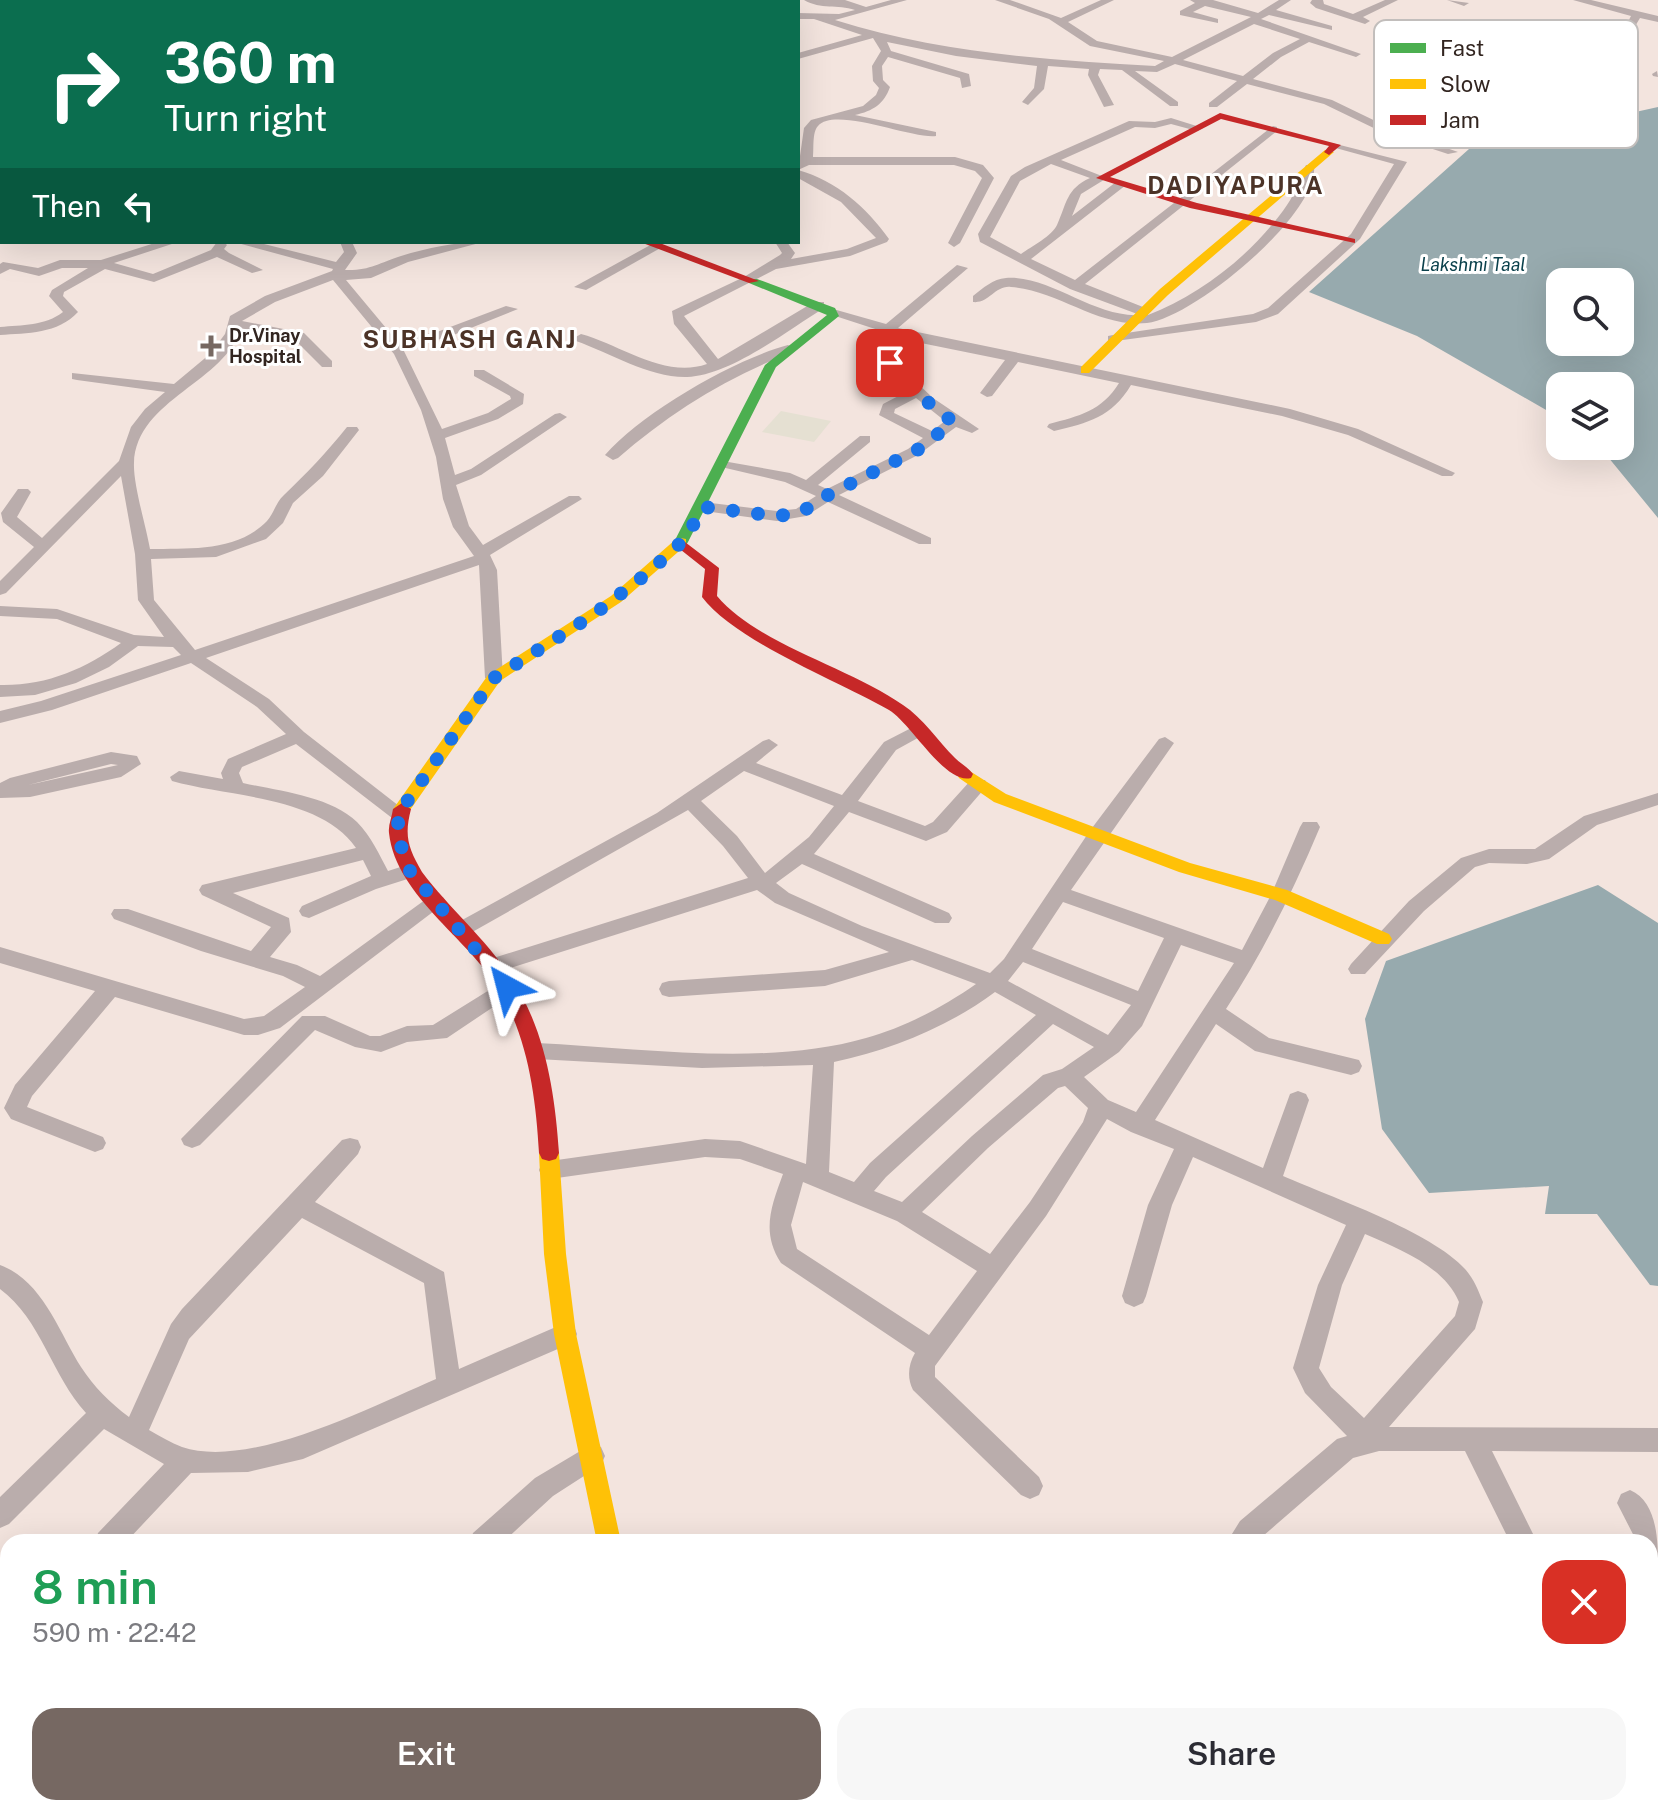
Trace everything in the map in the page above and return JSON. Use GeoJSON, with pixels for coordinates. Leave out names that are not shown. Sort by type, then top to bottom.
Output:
{"type":"FeatureCollection","features":[{"type":"Feature","properties":{"kind":"street"},"geometry":{"type":"LineString","coordinates":[[809,0],[825,5],[841,2],[872,9]]}},
{"type":"Feature","properties":{"kind":"street"},"geometry":{"type":"LineString","coordinates":[[818,18],[872,9],[902,0]]}},
{"type":"Feature","properties":{"kind":"street"},"geometry":{"type":"LineString","coordinates":[[1000,0],[1061,22],[1094,44],[1337,105],[1374,125]]}},
{"type":"Feature","properties":{"kind":"street"},"geometry":{"type":"LineString","coordinates":[[1020,6],[1041,0]]}},
{"type":"Feature","properties":{"kind":"street"},"geometry":{"type":"LineString","coordinates":[[1061,22],[1109,0]]}},
{"type":"Feature","properties":{"kind":"street"},"geometry":{"type":"LineString","coordinates":[[800,16],[874,30],[956,53],[1043,63],[1157,69],[1286,0]]}},
{"type":"Feature","properties":{"kind":"street"},"geometry":{"type":"LineString","coordinates":[[1318,0],[1317,4],[1360,19],[1393,0]]}},
{"type":"Feature","properties":{"kind":"street"},"geometry":{"type":"LineString","coordinates":[[1452,0],[1464,3]]}},
{"type":"Feature","properties":{"kind":"street"},"geometry":{"type":"LineString","coordinates":[[1578,0],[1658,19]]}},
{"type":"Feature","properties":{"kind":"street"},"geometry":{"type":"LineString","coordinates":[[1606,8],[1620,0]]}},
{"type":"Feature","properties":{"kind":"street"},"geometry":{"type":"LineString","coordinates":[[1214,21],[1184,13],[1202,1],[1260,16],[1328,28]]}},
{"type":"Feature","properties":{"kind":"street"},"geometry":{"type":"LineString","coordinates":[[1357,5],[1371,10]]}},
{"type":"Feature","properties":{"kind":"street"},"geometry":{"type":"LineString","coordinates":[[872,9],[874,30],[886,53],[965,76],[966,86]]}},
{"type":"Feature","properties":{"kind":"street"},"geometry":{"type":"LineString","coordinates":[[1633,20],[1636,15]]}},
{"type":"Feature","properties":{"kind":"street"},"geometry":{"type":"LineString","coordinates":[[1260,16],[1307,39],[1356,54]]}},
{"type":"Feature","properties":{"kind":"street"},"geometry":{"type":"LineString","coordinates":[[800,55],[874,30]]}},
{"type":"Feature","properties":{"kind":"street"},"geometry":{"type":"LineString","coordinates":[[1213,105],[1277,55],[1307,39]]}},
{"type":"Feature","properties":{"kind":"street"},"geometry":{"type":"LineString","coordinates":[[801,117],[819,120],[865,108],[880,100],[886,90],[878,81],[877,66],[886,53]]}},
{"type":"Feature","properties":{"kind":"street"},"geometry":{"type":"LineString","coordinates":[[1028,102],[1039,89],[1043,63]]}},
{"type":"Feature","properties":{"kind":"street"},"geometry":{"type":"LineString","coordinates":[[1095,65],[1093,75],[1108,105]]}},
{"type":"Feature","properties":{"kind":"street"},"geometry":{"type":"LineString","coordinates":[[1125,67],[1134,77],[1174,104]]}},
{"type":"Feature","properties":{"kind":"street"},"geometry":{"type":"LineString","coordinates":[[839,115],[932,134]]}},
{"type":"Feature","properties":{"kind":"street"},"geometry":{"type":"LineString","coordinates":[[1062,231],[1070,198],[1079,187],[1220,116],[1401,162],[1351,241],[1267,315],[1113,339]]}},
{"type":"Feature","properties":{"kind":"street"},"geometry":{"type":"LineString","coordinates":[[819,120],[810,128],[802,164],[947,160],[983,171],[988,178],[954,243]]}},
{"type":"Feature","properties":{"kind":"street"},"geometry":{"type":"LineString","coordinates":[[1138,316],[984,239],[984,234],[1015,179],[1050,160],[1133,123],[1155,125],[1171,121],[1197,128]]}},
{"type":"Feature","properties":{"kind":"street"},"geometry":{"type":"LineString","coordinates":[[1075,286],[1273,129]]}},
{"type":"Feature","properties":{"kind":"street"},"geometry":{"type":"LineString","coordinates":[[1085,370],[1138,316],[1283,187],[1336,145]]}},
{"type":"Feature","properties":{"kind":"street"},"geometry":{"type":"LineString","coordinates":[[1440,148],[1452,152]]}},
{"type":"Feature","properties":{"kind":"street"},"geometry":{"type":"LineString","coordinates":[[1050,160],[1180,203],[1351,241]]}},
{"type":"Feature","properties":{"kind":"street"},"geometry":{"type":"LineString","coordinates":[[978,299],[1000,283],[1016,283],[1138,316],[1171,310],[1199,296],[1279,224],[1293,205],[1310,168]]}},
{"type":"Feature","properties":{"kind":"street"},"geometry":{"type":"LineString","coordinates":[[772,266],[850,252],[883,239],[855,206],[817,180],[800,175]]}},
{"type":"Feature","properties":{"kind":"street"},"geometry":{"type":"LineString","coordinates":[[1023,259],[1120,185]]}},
{"type":"Feature","properties":{"kind":"street"},"geometry":{"type":"LineString","coordinates":[[0,331],[38,328],[66,317],[71,312],[56,296],[57,293],[103,264],[166,244]]}},
{"type":"Feature","properties":{"kind":"street"},"geometry":{"type":"LineString","coordinates":[[247,244],[366,275],[404,259],[468,244]]}},
{"type":"Feature","properties":{"kind":"street"},"geometry":{"type":"LineString","coordinates":[[0,590],[126,462],[138,427],[215,357],[232,334],[234,323],[247,311],[270,299],[338,270],[351,253],[347,244]]}},
{"type":"Feature","properties":{"kind":"street"},"geometry":{"type":"LineString","coordinates":[[581,287],[652,244],[826,309],[918,338],[1016,355],[1319,421],[1447,473]]}},
{"type":"Feature","properties":{"kind":"street"},"geometry":{"type":"LineString","coordinates":[[715,364],[676,318],[677,314],[772,266],[788,255],[782,244]]}},
{"type":"Feature","properties":{"kind":"street"},"geometry":{"type":"LineString","coordinates":[[0,270],[8,265],[39,272],[60,264],[103,264],[145,278],[161,278],[223,247],[257,270]]}},
{"type":"Feature","properties":{"kind":"street"},"geometry":{"type":"LineString","coordinates":[[889,329],[962,268]]}},
{"type":"Feature","properties":{"kind":"street"},"geometry":{"type":"LineString","coordinates":[[338,270],[342,286],[393,345],[412,373],[436,436],[461,527],[482,556],[490,580],[494,678]]}},
{"type":"Feature","properties":{"kind":"street"},"geometry":{"type":"LineString","coordinates":[[393,345],[441,335],[511,309]]}},
{"type":"Feature","properties":{"kind":"street"},"geometry":{"type":"LineString","coordinates":[[607,1534],[565,1334],[555,1254],[548,1126],[537,1051],[507,987],[410,871],[397,835],[399,813],[494,678],[616,599],[681,543],[693,528],[771,365],[788,349],[830,320],[826,309]]}},
{"type":"Feature","properties":{"kind":"street"},"geometry":{"type":"LineString","coordinates":[[581,338],[684,373],[699,372],[826,309]]}},
{"type":"Feature","properties":{"kind":"street"},"geometry":{"type":"LineString","coordinates":[[234,323],[299,336],[327,364]]}},
{"type":"Feature","properties":{"kind":"street"},"geometry":{"type":"LineString","coordinates":[[918,338],[890,363],[915,393],[953,422],[972,429]]}},
{"type":"Feature","properties":{"kind":"street"},"geometry":{"type":"LineString","coordinates":[[613,455],[634,435],[751,362],[788,349]]}},
{"type":"Feature","properties":{"kind":"street"},"geometry":{"type":"LineString","coordinates":[[987,393],[1016,355]]}},
{"type":"Feature","properties":{"kind":"street"},"geometry":{"type":"LineString","coordinates":[[436,436],[493,416],[518,401],[517,394],[479,373]]}},
{"type":"Feature","properties":{"kind":"street"},"geometry":{"type":"LineString","coordinates":[[77,376],[177,389]]}},
{"type":"Feature","properties":{"kind":"street"},"geometry":{"type":"LineString","coordinates":[[1054,427],[1104,412],[1115,403],[1128,379]]}},
{"type":"Feature","properties":{"kind":"street"},"geometry":{"type":"LineString","coordinates":[[915,393],[888,407],[886,415],[933,437]]}},
{"type":"Feature","properties":{"kind":"street"},"geometry":{"type":"LineString","coordinates":[[448,483],[476,472],[560,417]]}},
{"type":"Feature","properties":{"kind":"street"},"geometry":{"type":"LineString","coordinates":[[703,507],[749,514],[792,515],[913,452],[953,422]]}},
{"type":"Feature","properties":{"kind":"street"},"geometry":{"type":"LineString","coordinates":[[143,554],[186,550],[216,552],[260,536],[277,520],[286,501],[318,473],[352,430]]}},
{"type":"Feature","properties":{"kind":"street"},"geometry":{"type":"LineString","coordinates":[[808,486],[865,439]]}},
{"type":"Feature","properties":{"kind":"street"},"geometry":{"type":"LineString","coordinates":[[126,462],[143,554],[146,600],[177,641],[192,656],[263,703],[298,736],[399,813]]}},
{"type":"Feature","properties":{"kind":"street"},"geometry":{"type":"LineString","coordinates":[[722,463],[783,476],[925,541]]}},
{"type":"Feature","properties":{"kind":"street"},"geometry":{"type":"LineString","coordinates":[[23,492],[9,513],[9,519],[43,546]]}},
{"type":"Feature","properties":{"kind":"street"},"geometry":{"type":"LineString","coordinates":[[0,717],[46,706],[482,556],[574,499]]}},
{"type":"Feature","properties":{"kind":"street"},"geometry":{"type":"LineString","coordinates":[[681,543],[712,568],[709,597],[720,610],[786,652],[899,709],[952,765],[1000,798],[1096,837],[1185,868],[1281,895],[1383,939]]}},
{"type":"Feature","properties":{"kind":"street"},"geometry":{"type":"LineString","coordinates":[[0,611],[19,610],[73,618],[132,643],[177,641]]}},
{"type":"Feature","properties":{"kind":"street"},"geometry":{"type":"LineString","coordinates":[[0,691],[20,693],[63,681],[109,661],[132,643]]}},
{"type":"Feature","properties":{"kind":"street"},"geometry":{"type":"LineString","coordinates":[[491,966],[761,882],[801,856],[848,804],[890,746],[919,730]]}},
{"type":"Feature","properties":{"kind":"street"},"geometry":{"type":"LineString","coordinates":[[235,789],[230,773],[235,763],[298,736]]}},
{"type":"Feature","properties":{"kind":"street"},"geometry":{"type":"LineString","coordinates":[[537,1051],[713,1058],[824,1055],[877,1043],[963,1004],[995,983],[1165,743]]}},
{"type":"Feature","properties":{"kind":"street"},"geometry":{"type":"LineString","coordinates":[[460,930],[664,818],[769,745]]}},
{"type":"Feature","properties":{"kind":"street"},"geometry":{"type":"LineString","coordinates":[[111,758],[131,760],[132,764],[121,771],[30,791],[1,791],[22,780],[111,758]]}},
{"type":"Feature","properties":{"kind":"street"},"geometry":{"type":"LineString","coordinates":[[742,764],[926,834],[940,827],[978,784]]}},
{"type":"Feature","properties":{"kind":"street"},"geometry":{"type":"LineString","coordinates":[[179,777],[320,809],[351,827],[383,879]]}},
{"type":"Feature","properties":{"kind":"street"},"geometry":{"type":"LineString","coordinates":[[1358,969],[1383,939],[1448,875],[1470,860],[1483,856],[1526,858],[1544,853],[1585,822],[1658,799]]}},
{"type":"Feature","properties":{"kind":"street"},"geometry":{"type":"LineString","coordinates":[[689,800],[730,841],[761,882],[791,903],[995,983],[1111,1046]]}},
{"type":"Feature","properties":{"kind":"street"},"geometry":{"type":"LineString","coordinates":[[1139,1126],[1247,960],[1281,895],[1310,827]]}},
{"type":"Feature","properties":{"kind":"street"},"geometry":{"type":"LineString","coordinates":[[255,960],[281,932],[282,923],[206,888],[367,852]]}},
{"type":"Feature","properties":{"kind":"street"},"geometry":{"type":"LineString","coordinates":[[801,856],[942,918]]}},
{"type":"Feature","properties":{"kind":"street"},"geometry":{"type":"LineString","coordinates":[[309,911],[383,879],[410,871]]}},
{"type":"Feature","properties":{"kind":"street"},"geometry":{"type":"LineString","coordinates":[[1058,893],[1247,960]]}},
{"type":"Feature","properties":{"kind":"street"},"geometry":{"type":"LineString","coordinates":[[0,955],[244,1027],[258,1027],[272,1022],[436,902]]}},
{"type":"Feature","properties":{"kind":"street"},"geometry":{"type":"LineString","coordinates":[[121,914],[208,946],[290,970],[321,986]]}},
{"type":"Feature","properties":{"kind":"street"},"geometry":{"type":"LineString","coordinates":[[905,1214],[980,1142],[1051,1081],[1069,1076],[1111,1046],[1134,1020],[1176,935]]}},
{"type":"Feature","properties":{"kind":"street"},"geometry":{"type":"LineString","coordinates":[[669,989],[825,978],[914,952]]}},
{"type":"Feature","properties":{"kind":"street"},"geometry":{"type":"LineString","coordinates":[[1018,952],[1144,1002]]}},
{"type":"Feature","properties":{"kind":"street"},"geometry":{"type":"LineString","coordinates":[[192,1139],[310,1022],[324,1024],[364,1042],[383,1045],[407,1034],[439,1032],[507,987]]}},
{"type":"Feature","properties":{"kind":"street"},"geometry":{"type":"LineString","coordinates":[[95,1143],[19,1113],[15,1108],[23,1091],[110,988]]}},
{"type":"Feature","properties":{"kind":"street"},"geometry":{"type":"LineString","coordinates":[[1214,1012],[1263,1045],[1351,1066]]}},
{"type":"Feature","properties":{"kind":"street"},"geometry":{"type":"LineString","coordinates":[[859,1193],[878,1170],[1051,1014]]}},
{"type":"Feature","properties":{"kind":"street"},"geometry":{"type":"LineString","coordinates":[[824,1055],[807,1173],[779,1222],[782,1248],[789,1256],[931,1350]]}},
{"type":"Feature","properties":{"kind":"street"},"geometry":{"type":"LineString","coordinates":[[1069,1076],[1100,1106],[1139,1126],[1360,1220],[1436,1258],[1463,1285],[1471,1302],[1466,1321],[1362,1440],[1346,1448],[1246,1534]]}},
{"type":"Feature","properties":{"kind":"street"},"geometry":{"type":"LineString","coordinates":[[1269,1182],[1298,1100]]}},
{"type":"Feature","properties":{"kind":"street"},"geometry":{"type":"LineString","coordinates":[[1030,1486],[922,1382],[922,1363],[1038,1209],[1093,1125],[1100,1106]]}},
{"type":"Feature","properties":{"kind":"street"},"geometry":{"type":"LineString","coordinates":[[1134,1296],[1160,1205],[1186,1146]]}},
{"type":"Feature","properties":{"kind":"street"},"geometry":{"type":"LineString","coordinates":[[134,1435],[186,1325],[350,1147]]}},
{"type":"Feature","properties":{"kind":"street"},"geometry":{"type":"LineString","coordinates":[[550,1170],[726,1147],[807,1173],[905,1214],[993,1269]]}},
{"type":"Feature","properties":{"kind":"street"},"geometry":{"type":"LineString","coordinates":[[299,1205],[429,1273],[435,1279],[449,1385]]}},
{"type":"Feature","properties":{"kind":"street"},"geometry":{"type":"LineString","coordinates":[[1360,1220],[1330,1285],[1306,1368],[1307,1376],[1317,1390],[1362,1440]]}},
{"type":"Feature","properties":{"kind":"street"},"geometry":{"type":"LineString","coordinates":[[0,1275],[25,1294],[82,1394],[134,1435],[185,1461],[226,1462],[298,1452],[565,1334]]}},
{"type":"Feature","properties":{"kind":"street"},"geometry":{"type":"LineString","coordinates":[[0,1515],[103,1413]]}},
{"type":"Feature","properties":{"kind":"street"},"geometry":{"type":"LineString","coordinates":[[1362,1440],[1658,1440]]}},
{"type":"Feature","properties":{"kind":"street"},"geometry":{"type":"LineString","coordinates":[[1473,1440],[1520,1534]]}},
{"type":"Feature","properties":{"kind":"street"},"geometry":{"type":"LineString","coordinates":[[492,1534],[544,1487],[592,1456]]}},
{"type":"Feature","properties":{"kind":"street"},"geometry":{"type":"LineString","coordinates":[[116,1534],[185,1461]]}},
{"type":"Feature","properties":{"kind":"street"},"geometry":{"type":"LineString","coordinates":[[1630,1503],[1647,1534]]}},
{"type":"Feature","properties":{"kind":"shaded area"},"geometry":{"type":"Polygon","coordinates":[[[781,411],[831,421],[814,442],[762,432],[781,411]]]}},
{"type":"Feature","properties":{"kind":"water","name":"Lakshmi Taal"},"geometry":{"type":"Polygon","coordinates":[[[1658,107],[1658,518],[1610,460],[1634,460],[1634,372],[1546,372],[1546,410],[1417,336],[1309,292],[1469,149],[1638,148],[1638,111],[1658,107]]]}},
{"type":"Feature","properties":{"kind":"water"},"geometry":{"type":"Polygon","coordinates":[[[1598,885],[1658,923],[1658,1286],[1650,1285],[1597,1214],[1545,1214],[1549,1186],[1429,1193],[1382,1129],[1365,1019],[1386,961],[1598,885]]]}},
{"type":"Feature","properties":{"kind":"traffic: fast"},"geometry":{"type":"LineString","coordinates":[[681,542],[771,365],[833,316],[831,311],[753,281]]}},
{"type":"Feature","properties":{"kind":"traffic: slow"},"geometry":{"type":"LineString","coordinates":[[1085,370],[1164,292],[1329,152]]}},
{"type":"Feature","properties":{"kind":"traffic: slow"},"geometry":{"type":"LineString","coordinates":[[402,809],[494,678],[616,599],[681,542]]}},
{"type":"Feature","properties":{"kind":"traffic: slow"},"geometry":{"type":"LineString","coordinates":[[965,774],[1000,798],[1185,868],[1281,895],[1383,939]]}},
{"type":"Feature","properties":{"kind":"traffic: slow"},"geometry":{"type":"LineString","coordinates":[[549,1153],[555,1254],[565,1334],[607,1534]]}},
{"type":"Feature","properties":{"kind":"traffic: jam"},"geometry":{"type":"LineString","coordinates":[[1329,152],[1336,145],[1220,116],[1101,178],[1194,206],[1351,241]]}},
{"type":"Feature","properties":{"kind":"traffic: jam"},"geometry":{"type":"LineString","coordinates":[[651,244],[753,281]]}},
{"type":"Feature","properties":{"kind":"traffic: jam"},"geometry":{"type":"LineString","coordinates":[[681,543],[712,568],[709,597],[720,610],[749,630],[899,709],[952,765],[965,774]]}},
{"type":"Feature","properties":{"kind":"traffic: jam"},"geometry":{"type":"LineString","coordinates":[[402,809],[397,830],[402,852],[415,876],[504,981],[524,1021],[542,1085],[549,1153]]}},
{"type":"Feature","properties":{"kind":"place","name":"Dr.Vinay Hospital"},"geometry":{"type":"Point","coordinates":[211,346]}},
{"type":"Feature","properties":{"kind":"district","name":"DADIYAPURA"},"geometry":{"type":"Point","coordinates":[1236,186]}},
{"type":"Feature","properties":{"kind":"district","name":"SUBHASH GANJ"},"geometry":{"type":"Point","coordinates":[470,340]}},
{"type":"Feature","properties":{"kind":"route"},"geometry":{"type":"LineString","coordinates":[[507,987],[410,871],[397,835],[399,813],[416,785],[502,671],[616,599],[686,538],[703,507],[777,516],[800,513],[828,495],[919,449],[953,422],[906,385],[890,363]]}}]}
